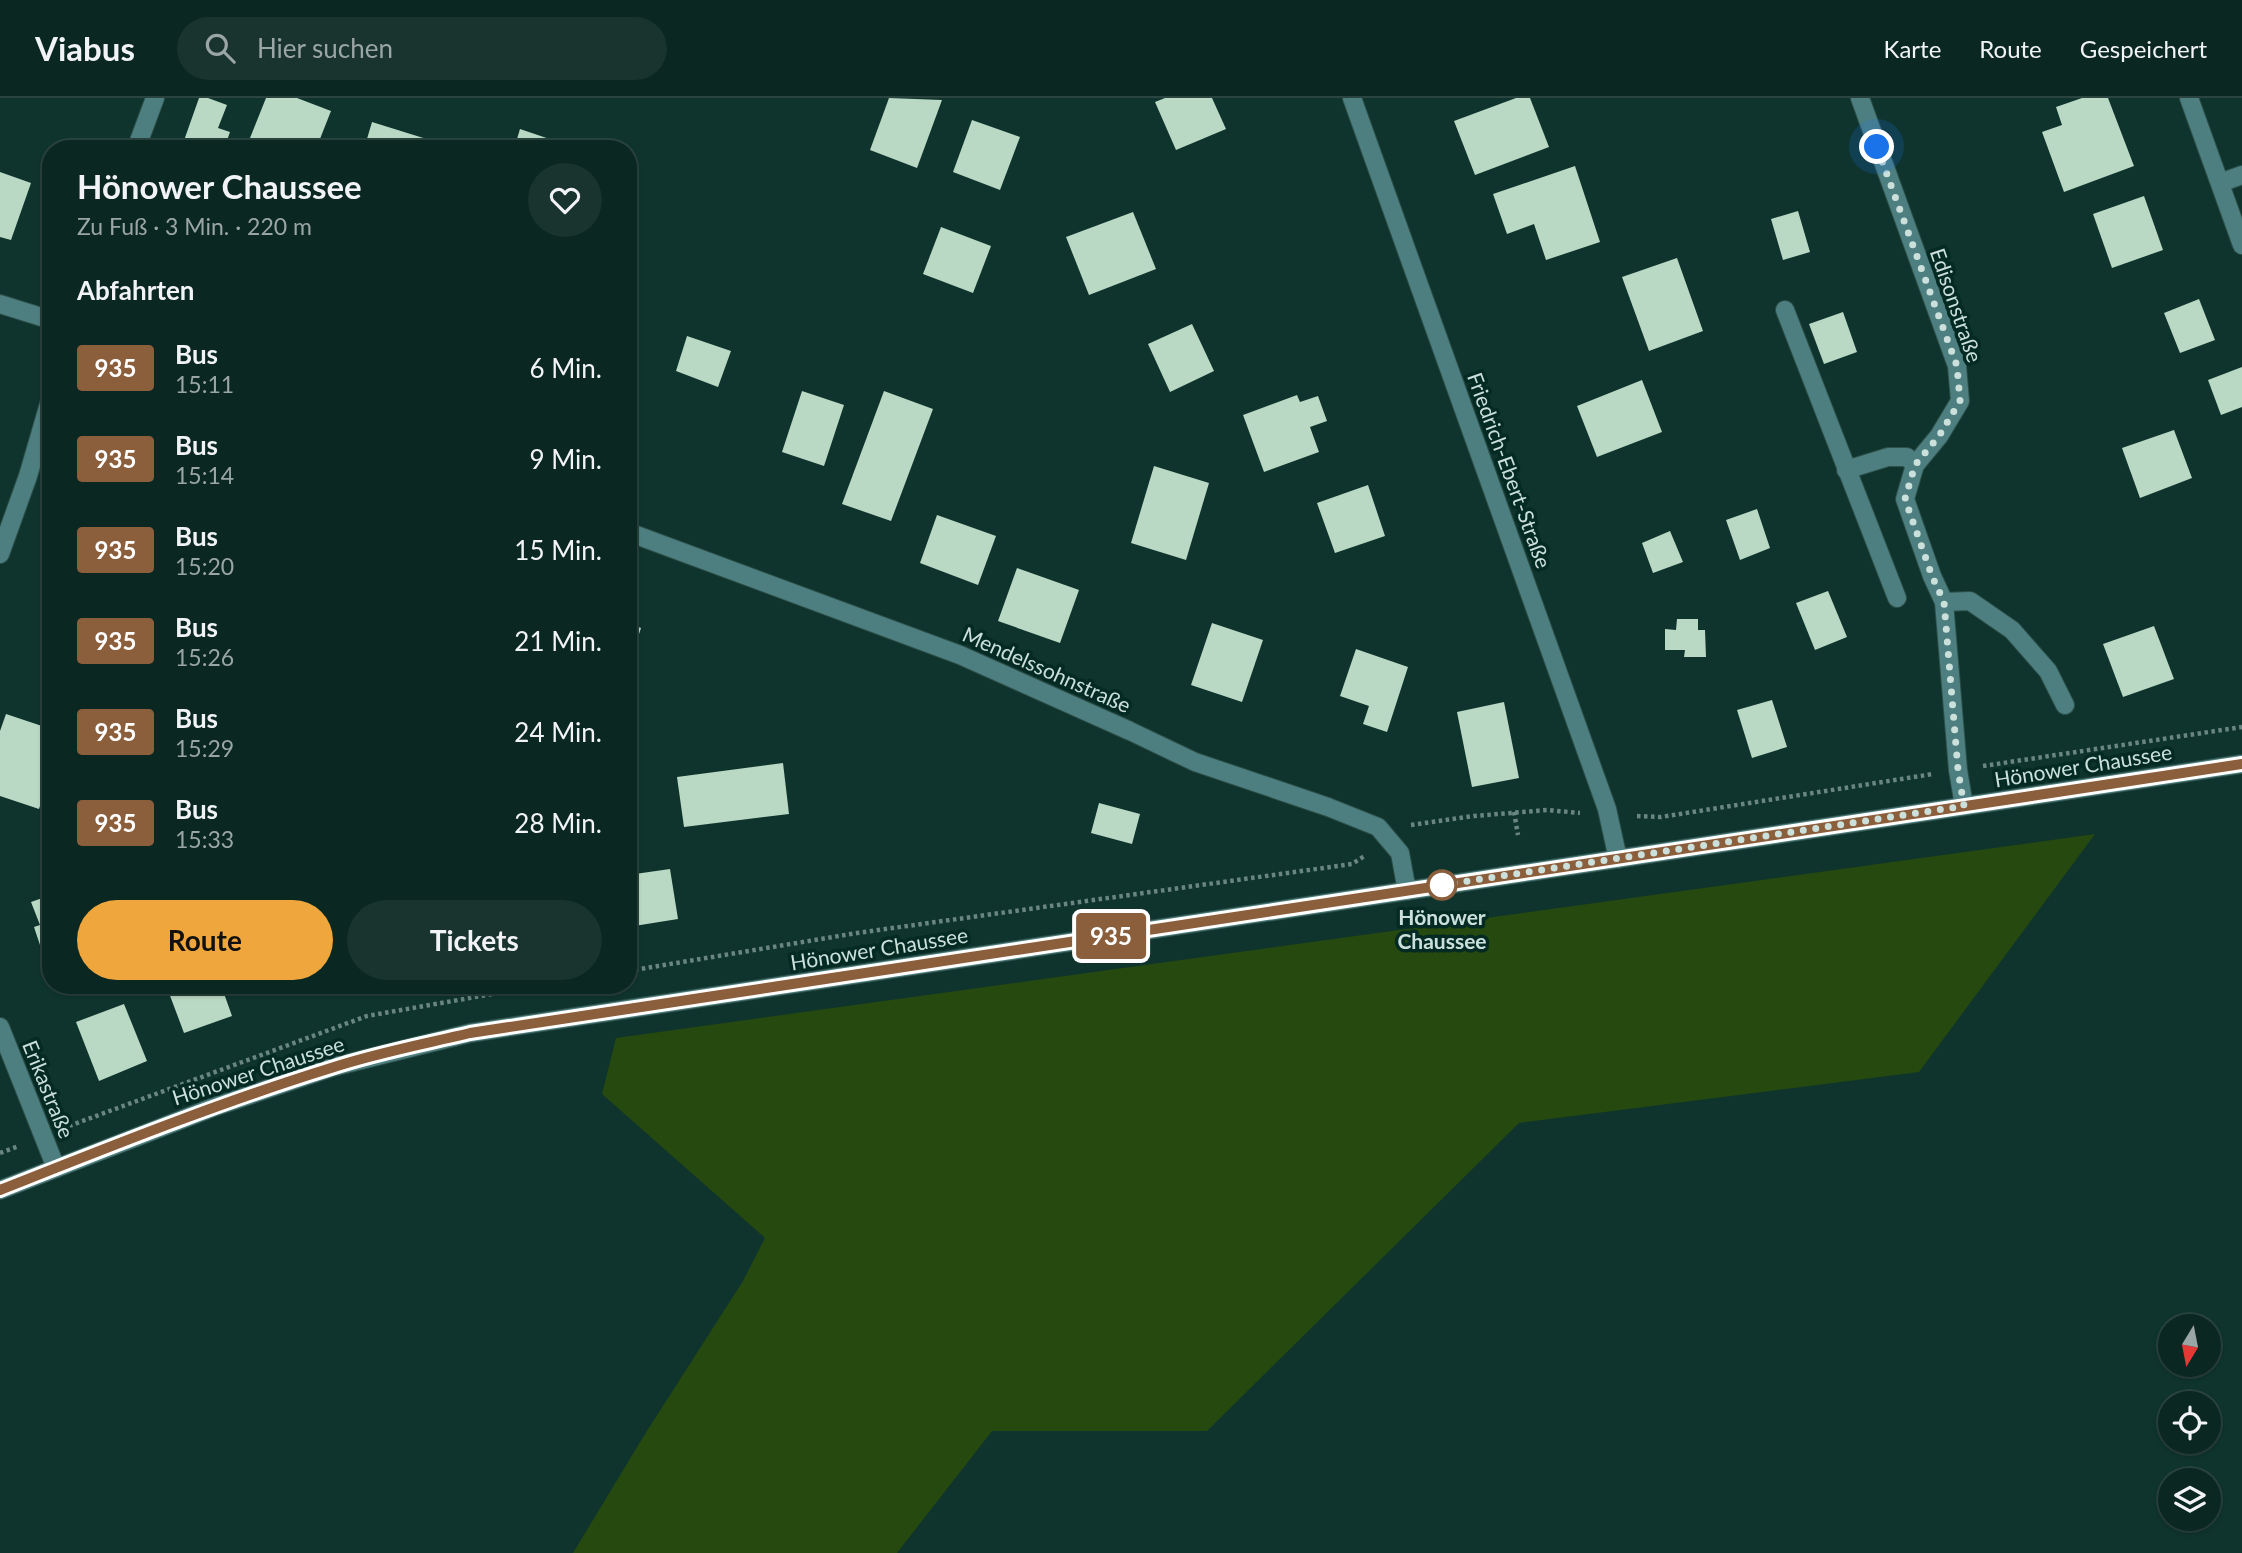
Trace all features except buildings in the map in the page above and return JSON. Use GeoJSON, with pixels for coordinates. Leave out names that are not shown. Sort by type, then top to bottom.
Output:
{"type":"FeatureCollection","features":[{"type":"Feature","properties":{"kind":"street"},"geometry":{"type":"LineString","coordinates":[[139,140],[155,98]]}},
{"type":"Feature","properties":{"kind":"street","name":"Friedrich-Ebert-Straße"},"geometry":{"type":"LineString","coordinates":[[1352,98],[1609,816],[1618,859]]}},
{"type":"Feature","properties":{"kind":"street","name":"Edisonstraße"},"geometry":{"type":"LineString","coordinates":[[1860,98],[1957,366],[1960,401],[1939,436],[1915,465],[1905,499],[1944,602],[1958,770],[1964,806]]}},
{"type":"Feature","properties":{"kind":"street"},"geometry":{"type":"LineString","coordinates":[[2189,98],[2242,245]]}},
{"type":"Feature","properties":{"kind":"street"},"geometry":{"type":"LineString","coordinates":[[2220,183],[2242,175]]}},
{"type":"Feature","properties":{"kind":"street"},"geometry":{"type":"LineString","coordinates":[[0,304],[42,317]]}},
{"type":"Feature","properties":{"kind":"street"},"geometry":{"type":"LineString","coordinates":[[1785,310],[1897,598]]}},
{"type":"Feature","properties":{"kind":"street"},"geometry":{"type":"LineString","coordinates":[[0,554],[28,477],[42,428]]}},
{"type":"Feature","properties":{"kind":"street"},"geometry":{"type":"LineString","coordinates":[[1846,470],[1888,457],[1907,457],[1915,465]]}},
{"type":"Feature","properties":{"kind":"street","name":"Mendelssohnstraße"},"geometry":{"type":"LineString","coordinates":[[637,535],[960,655],[1195,762],[1328,807],[1378,827],[1390,841]]}},
{"type":"Feature","properties":{"kind":"street"},"geometry":{"type":"LineString","coordinates":[[1944,602],[1970,601],[2012,630],[2048,671],[2065,705]]}},
{"type":"Feature","properties":{"kind":"street","name":"Hönower Chaussee"},"geometry":{"type":"LineString","coordinates":[[0,1190],[214,1107],[333,1067],[470,1033],[2242,764]]}},
{"type":"Feature","properties":{"kind":"street"},"geometry":{"type":"LineString","coordinates":[[1390,841],[1400,853],[1407,891]]}},
{"type":"Feature","properties":{"kind":"street","name":"Erikastraße"},"geometry":{"type":"LineString","coordinates":[[0,1027],[56,1168]]}},
{"type":"Feature","properties":{"kind":"path"},"geometry":{"type":"LineString","coordinates":[[637,970],[857,933],[1352,864],[1413,824],[1547,810],[1609,816],[1661,817],[2242,727]]}},
{"type":"Feature","properties":{"kind":"path"},"geometry":{"type":"LineString","coordinates":[[1514,813],[1518,835]]}},
{"type":"Feature","properties":{"kind":"path"},"geometry":{"type":"LineString","coordinates":[[0,1153],[20,1146]]}},
{"type":"Feature","properties":{"kind":"green space"},"geometry":{"type":"Polygon","coordinates":[[[2095,834],[1919,1072],[1519,1123],[1207,1431],[992,1431],[897,1553],[573,1553],[743,1281],[765,1238],[602,1094],[616,1038],[2095,834]]]}},
{"type":"Feature","properties":{"kind":"bus line","name":"935"},"geometry":{"type":"LineString","coordinates":[[0,1190],[214,1107],[310,1074],[470,1033],[2242,764]]}},
{"type":"Feature","properties":{"kind":"place","name":"Hönower Chaussee"},"geometry":{"type":"Point","coordinates":[1442,885]}},
{"type":"Feature","properties":{"kind":"route"},"geometry":{"type":"LineString","coordinates":[[1442,885],[1964,806],[1958,770],[1944,602],[1905,499],[1915,465],[1939,436],[1960,401],[1957,366],[1877,147]]}}]}
